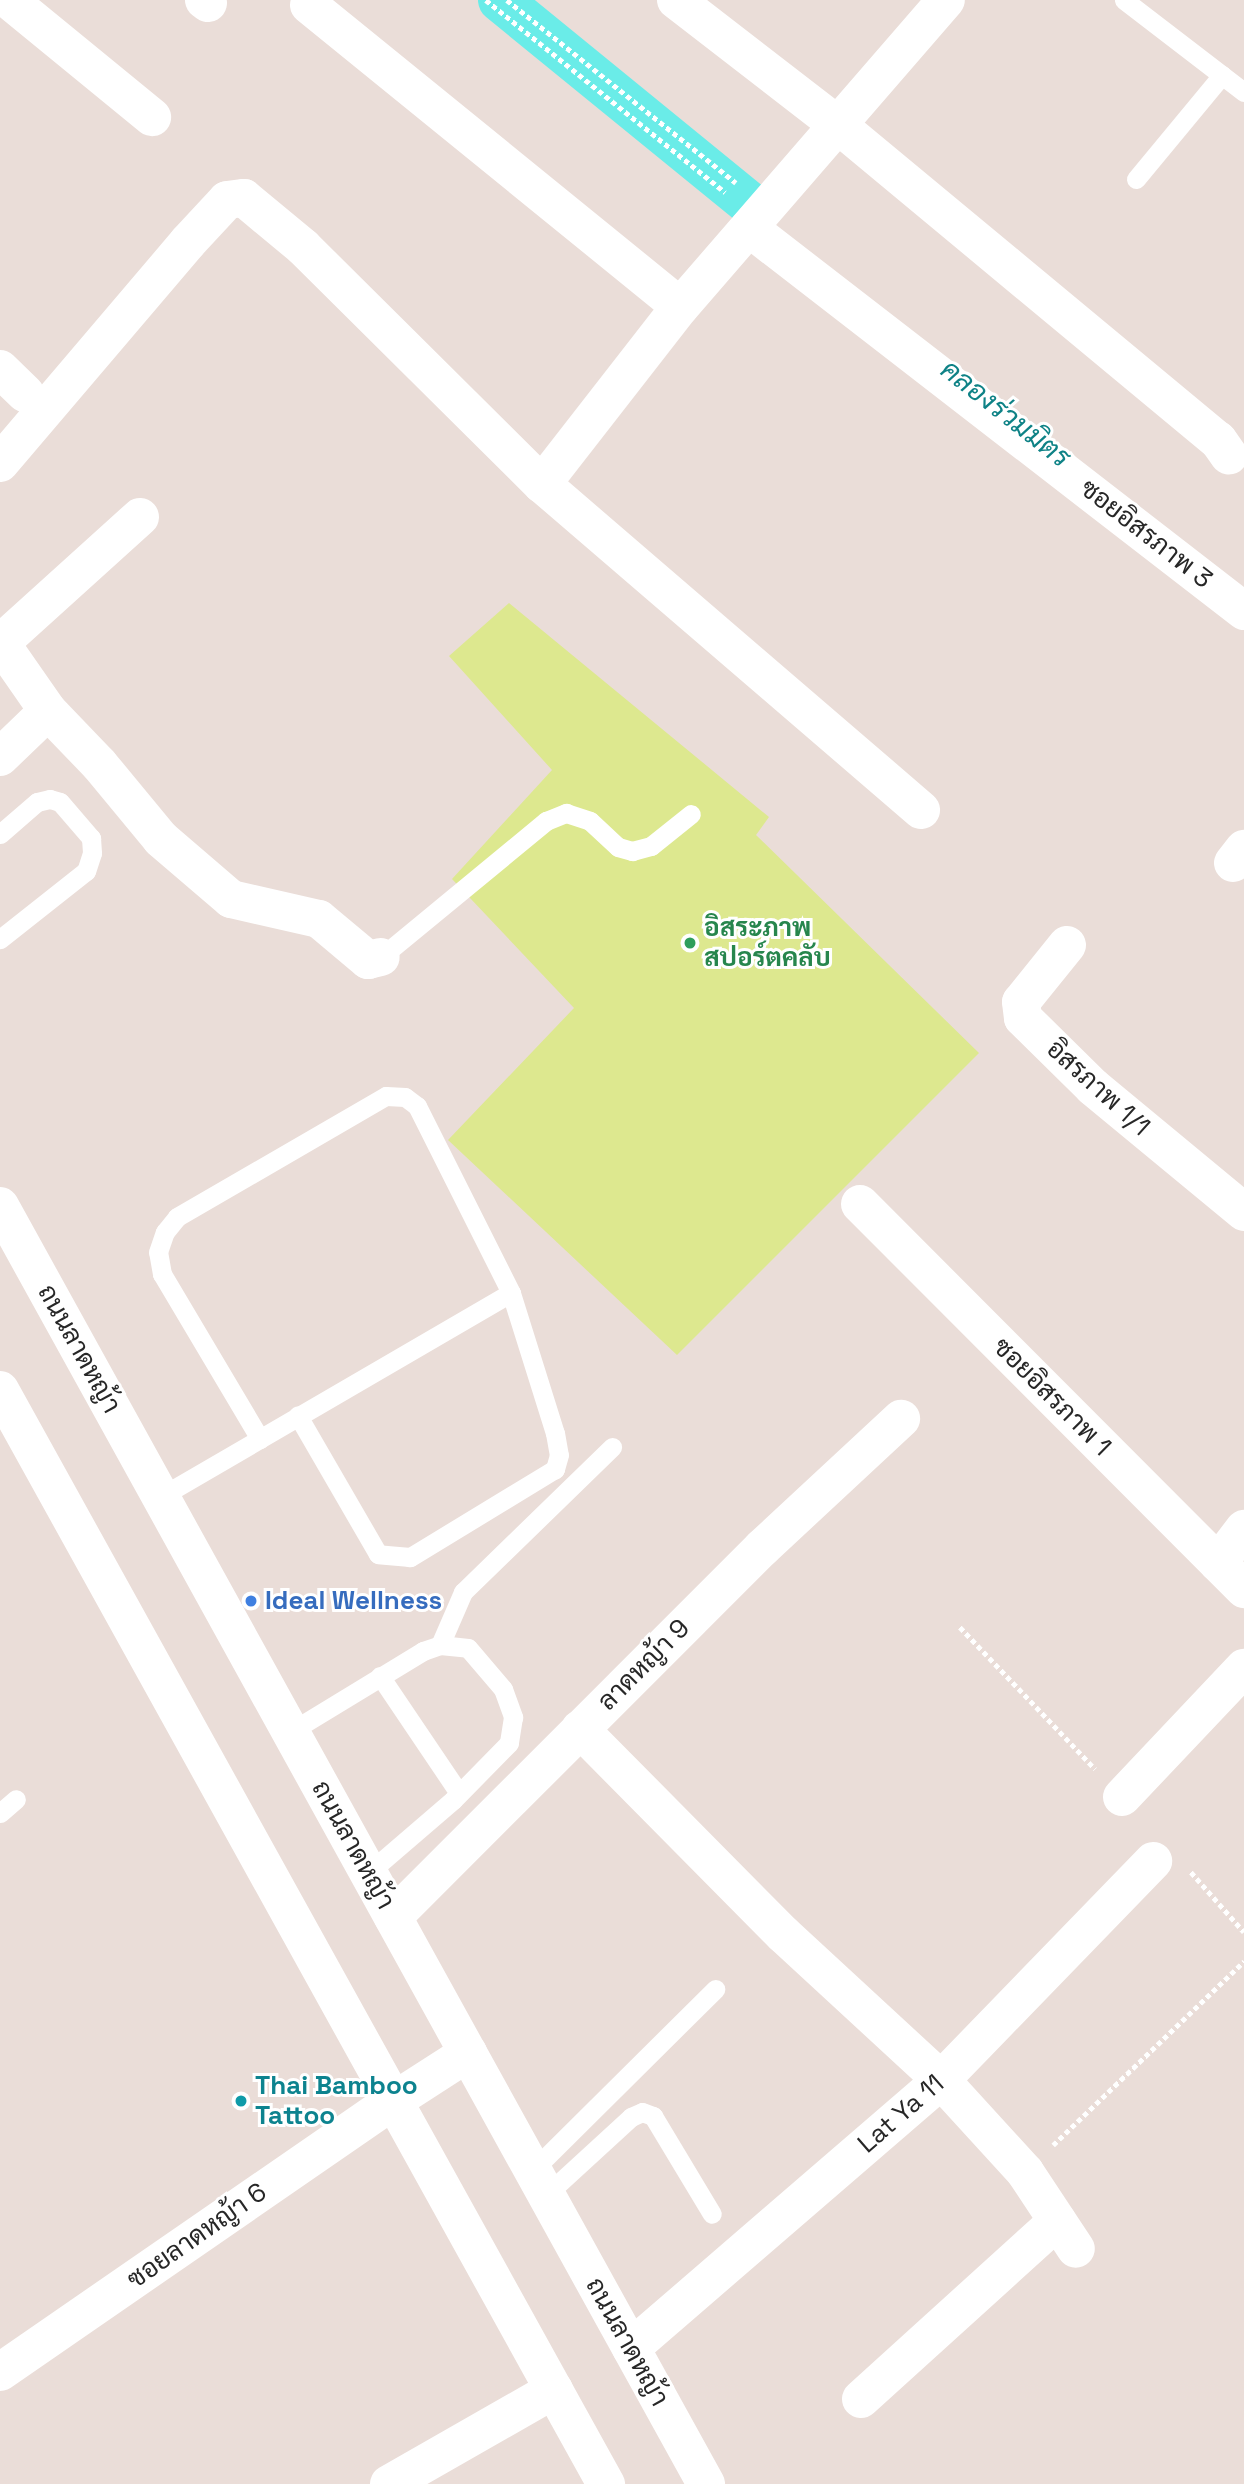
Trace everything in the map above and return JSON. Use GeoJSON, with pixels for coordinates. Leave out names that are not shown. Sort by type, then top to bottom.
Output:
{"type":"FeatureCollection","features":[{"type":"Feature","properties":{"kind":"street"},"geometry":{"type":"LineString","coordinates":[[9,0],[152,117]]}},
{"type":"Feature","properties":{"kind":"street"},"geometry":{"type":"LineString","coordinates":[[676,0],[838,125],[1217,440],[1229,456]]}},
{"type":"Feature","properties":{"kind":"street"},"geometry":{"type":"LineString","coordinates":[[542,484],[680,307],[947,0]]}},
{"type":"Feature","properties":{"kind":"street"},"geometry":{"type":"LineString","coordinates":[[309,5],[680,307]]}},
{"type":"Feature","properties":{"kind":"street"},"geometry":{"type":"LineString","coordinates":[[0,463],[188,242],[227,200],[236,196],[260,208],[303,247],[542,484],[921,810]]}},
{"type":"Feature","properties":{"kind":"street","name":"ซอยอิสรภาพ 3"},"geometry":{"type":"LineString","coordinates":[[752,225],[1244,611]]}},
{"type":"Feature","properties":{"kind":"street"},"geometry":{"type":"LineString","coordinates":[[140,517],[6,638],[7,652],[25,683],[48,711],[99,764],[161,839],[231,899],[318,919],[368,960],[381,957]]}},
{"type":"Feature","properties":{"kind":"street"},"geometry":{"type":"LineString","coordinates":[[0,757],[48,711]]}},
{"type":"Feature","properties":{"kind":"street","name":"อิสรภาพ 1/1"},"geometry":{"type":"LineString","coordinates":[[1067,945],[1021,1002],[1023,1018],[1093,1087],[1244,1212]]}},
{"type":"Feature","properties":{"kind":"street","name":"ซอยอิสรภาพ 1"},"geometry":{"type":"LineString","coordinates":[[860,1204],[1244,1590]]}},
{"type":"Feature","properties":{"kind":"street","name":"ถนนลาดหญ้า"},"geometry":{"type":"LineString","coordinates":[[0,1206],[706,2484]]}},
{"type":"Feature","properties":{"kind":"street"},"geometry":{"type":"LineString","coordinates":[[0,1390],[606,2484]]}},
{"type":"Feature","properties":{"kind":"street","name":"ลาดหญ้า 9"},"geometry":{"type":"LineString","coordinates":[[393,1917],[762,1548],[901,1419]]}},
{"type":"Feature","properties":{"kind":"street"},"geometry":{"type":"LineString","coordinates":[[1217,1563],[1244,1529]]}},
{"type":"Feature","properties":{"kind":"street"},"geometry":{"type":"LineString","coordinates":[[1122,1797],[1244,1668]]}},
{"type":"Feature","properties":{"kind":"street"},"geometry":{"type":"LineString","coordinates":[[580,1729],[783,1934],[941,2080],[1025,2172],[1067,2235],[861,2399]]}},
{"type":"Feature","properties":{"kind":"street","name":"Lat Ya 11"},"geometry":{"type":"LineString","coordinates":[[631,2348],[941,2080],[1153,1861]]}},
{"type":"Feature","properties":{"kind":"street","name":"ซอยลาดหญ้า 6"},"geometry":{"type":"LineString","coordinates":[[0,2372],[395,2100],[468,2053]]}},
{"type":"Feature","properties":{"kind":"street"},"geometry":{"type":"LineString","coordinates":[[389,2484],[554,2390]]}},
{"type":"Feature","properties":{"kind":"lane"},"geometry":{"type":"LineString","coordinates":[[1124,0],[1244,92]]}},
{"type":"Feature","properties":{"kind":"lane"},"geometry":{"type":"LineString","coordinates":[[1136,179],[1222,75]]}},
{"type":"Feature","properties":{"kind":"lane"},"geometry":{"type":"LineString","coordinates":[[0,834],[37,802],[50,799],[60,802],[91,838],[92,853],[86,871],[0,939]]}},
{"type":"Feature","properties":{"kind":"lane"},"geometry":{"type":"LineString","coordinates":[[381,957],[546,821],[565,813],[590,821],[618,847],[632,851],[651,846],[691,814]]}},
{"type":"Feature","properties":{"kind":"lane"},"geometry":{"type":"LineString","coordinates":[[260,1438],[162,1274],[158,1252],[165,1232],[177,1217],[386,1096],[405,1097],[417,1106],[511,1293],[555,1433],[555,1469],[410,1557],[377,1554],[298,1416]]}},
{"type":"Feature","properties":{"kind":"lane"},"geometry":{"type":"LineString","coordinates":[[160,1497],[511,1293]]}},
{"type":"Feature","properties":{"kind":"lane"},"geometry":{"type":"LineString","coordinates":[[440,1645],[463,1592],[612,1447]]}},
{"type":"Feature","properties":{"kind":"lane"},"geometry":{"type":"LineString","coordinates":[[290,1732],[380,1676],[440,1645],[457,1644],[481,1660],[503,1689],[513,1717],[509,1743],[459,1793],[368,1873]]}},
{"type":"Feature","properties":{"kind":"lane"},"geometry":{"type":"LineString","coordinates":[[380,1676],[459,1793]]}},
{"type":"Feature","properties":{"kind":"lane"},"geometry":{"type":"LineString","coordinates":[[0,1813],[16,1799]]}},
{"type":"Feature","properties":{"kind":"lane"},"geometry":{"type":"LineString","coordinates":[[539,2183],[715,1989]]}},
{"type":"Feature","properties":{"kind":"lane"},"geometry":{"type":"LineString","coordinates":[[539,2183],[642,2112],[653,2116],[712,2214]]}},
{"type":"Feature","properties":{"kind":"path"},"geometry":{"type":"LineString","coordinates":[[486,0],[745,209],[752,225]]}},
{"type":"Feature","properties":{"kind":"path"},"geometry":{"type":"LineString","coordinates":[[1025,2172],[1244,1961]]}},
{"type":"Feature","properties":{"kind":"green space","name":"อิสระภาพ สปอร์ตคลับ"},"geometry":{"type":"Polygon","coordinates":[[[509,603],[769,817],[756,835],[979,1053],[677,1355],[448,1140],[574,1008],[452,879],[552,770],[449,656],[509,603]]]}},
{"type":"Feature","properties":{"kind":"waterway"},"geometry":{"type":"LineString","coordinates":[[500,0],[751,205]]}},
{"type":"Feature","properties":{"kind":"place","name":"อิสระภาพ สปอร์ตคลับ"},"geometry":{"type":"Point","coordinates":[690,943]}},
{"type":"Feature","properties":{"kind":"place","name":"Ideal Wellness"},"geometry":{"type":"Point","coordinates":[251,1601]}},
{"type":"Feature","properties":{"kind":"place","name":"Thai Bamboo Tattoo"},"geometry":{"type":"Point","coordinates":[241,2101]}},
{"type":"Feature","properties":{"kind":"water label","name":"คลองร่วมมิตร"},"geometry":{"type":"Point","coordinates":[1006,413]}}]}
